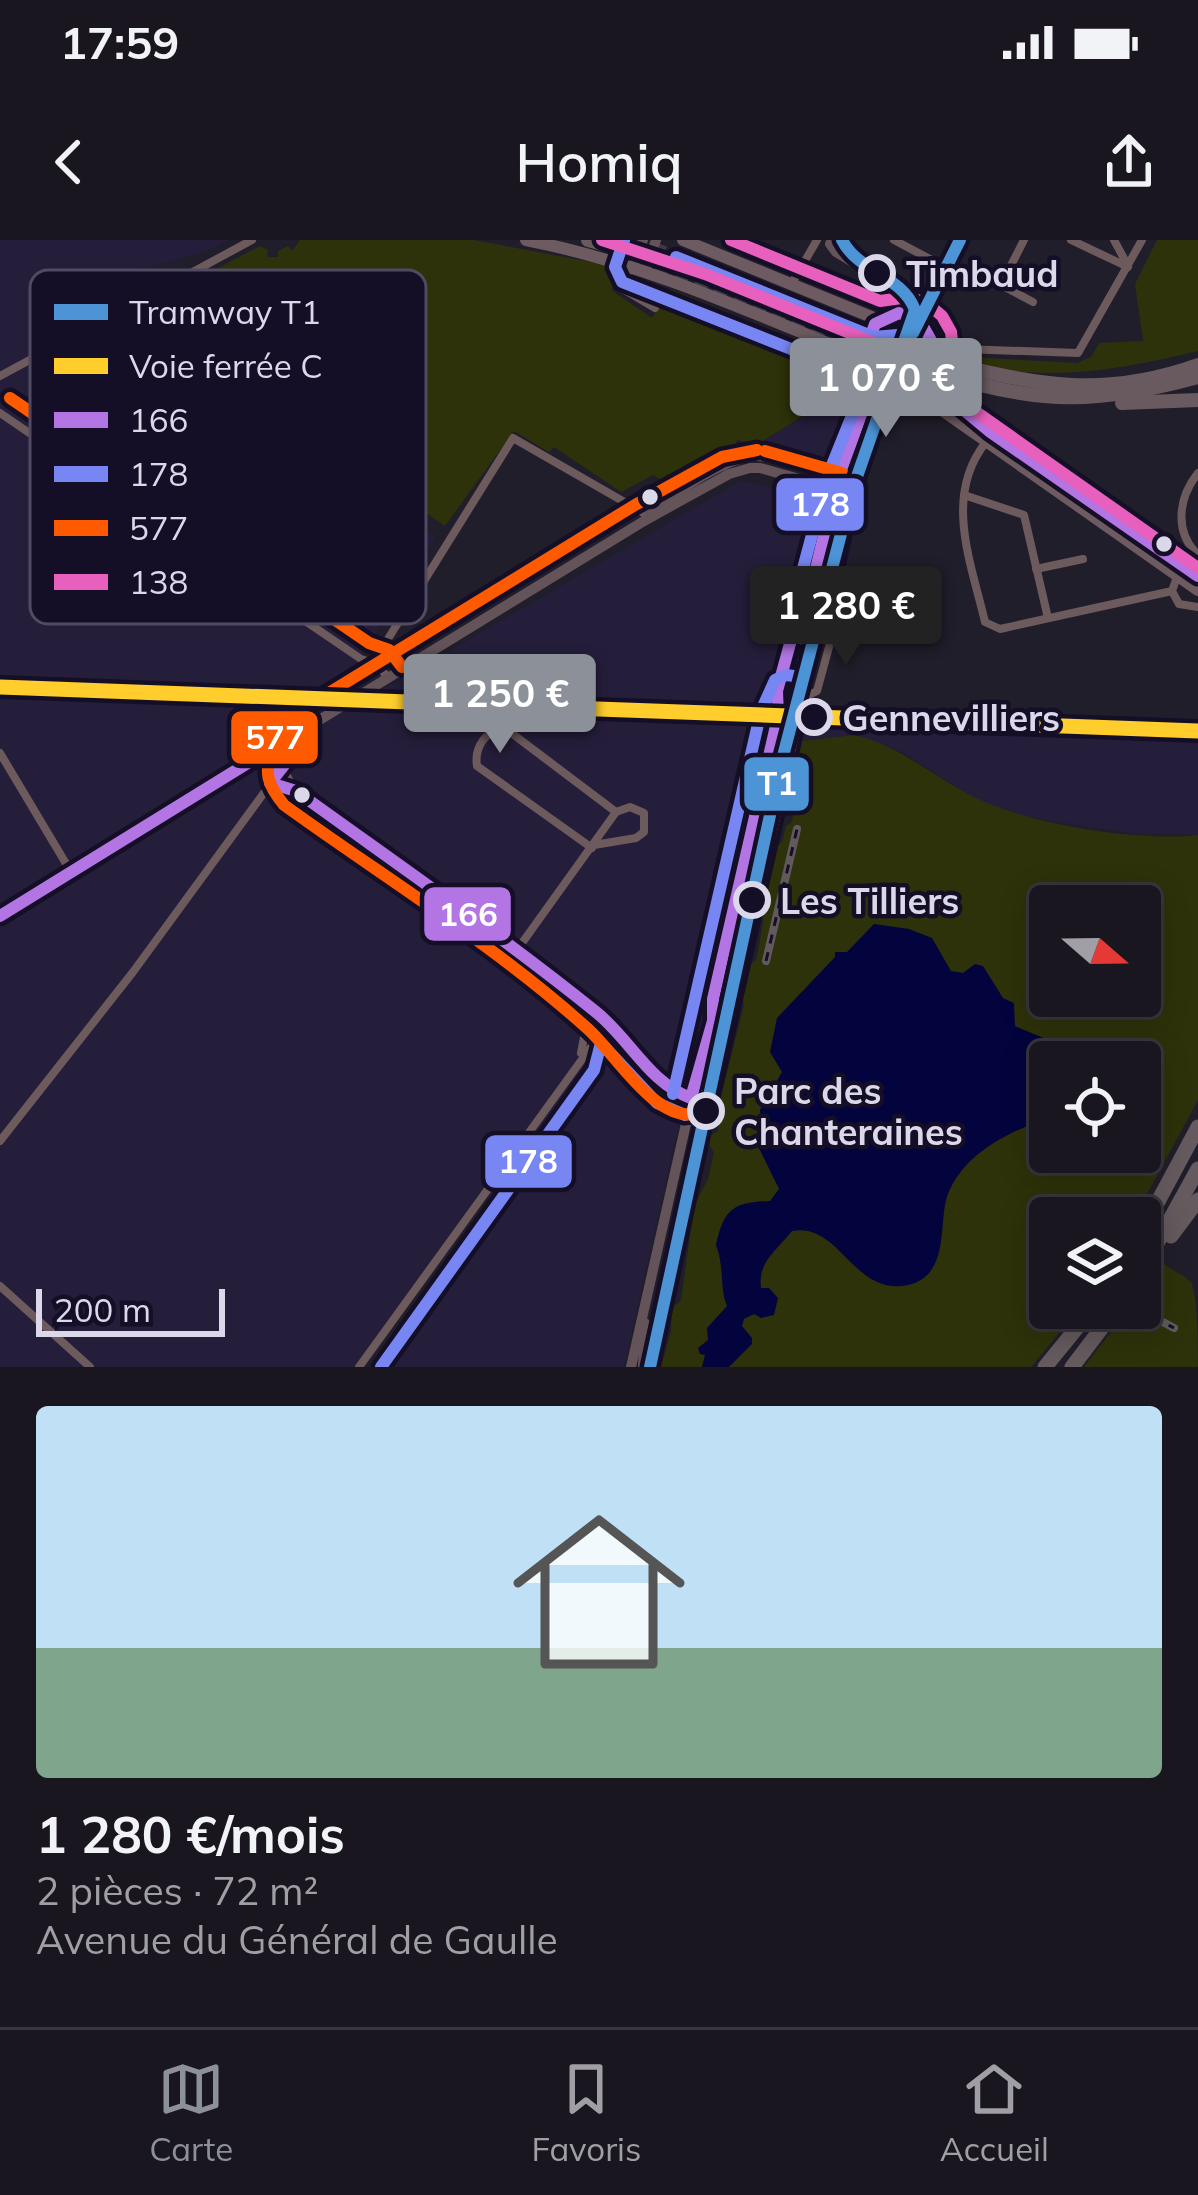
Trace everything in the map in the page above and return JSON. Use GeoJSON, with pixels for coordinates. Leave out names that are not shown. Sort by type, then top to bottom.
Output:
{"type":"FeatureCollection","features":[{"type":"Feature","properties":{"kind":"highway"},"geometry":{"type":"LineString","coordinates":[[588,240],[618,248]]}},
{"type":"Feature","properties":{"kind":"highway"},"geometry":{"type":"LineString","coordinates":[[1198,361],[1141,381],[1090,386],[1057,386],[944,368],[990,389],[1096,405],[1198,400]]}},
{"type":"Feature","properties":{"kind":"highway"},"geometry":{"type":"LineString","coordinates":[[1057,399],[1122,395],[1198,377]]}},
{"type":"Feature","properties":{"kind":"highway"},"geometry":{"type":"LineString","coordinates":[[1160,1197],[1198,1126]]}},
{"type":"Feature","properties":{"kind":"highway"},"geometry":{"type":"LineString","coordinates":[[1161,1236],[1198,1169]]}},
{"type":"Feature","properties":{"kind":"highway"},"geometry":{"type":"LineString","coordinates":[[1161,1254],[1198,1200]]}},
{"type":"Feature","properties":{"kind":"highway"},"geometry":{"type":"LineString","coordinates":[[1045,1367],[1076,1329]]}},
{"type":"Feature","properties":{"kind":"highway"},"geometry":{"type":"LineString","coordinates":[[1072,1367],[1101,1329]]}},
{"type":"Feature","properties":{"kind":"main road"},"geometry":{"type":"LineString","coordinates":[[526,240],[639,270],[866,359],[880,377],[905,384],[1181,570],[1198,576]]}},
{"type":"Feature","properties":{"kind":"main road"},"geometry":{"type":"LineString","coordinates":[[639,270],[643,240]]}},
{"type":"Feature","properties":{"kind":"main road"},"geometry":{"type":"LineString","coordinates":[[639,270],[656,240]]}},
{"type":"Feature","properties":{"kind":"main road"},"geometry":{"type":"LineString","coordinates":[[683,240],[879,320]]}},
{"type":"Feature","properties":{"kind":"main road"},"geometry":{"type":"LineString","coordinates":[[917,318],[957,240]]}},
{"type":"Feature","properties":{"kind":"main road"},"geometry":{"type":"LineString","coordinates":[[825,241],[892,286],[896,314]]}},
{"type":"Feature","properties":{"kind":"main road"},"geometry":{"type":"LineString","coordinates":[[866,359],[867,338],[879,320],[896,314],[917,318],[930,330],[933,360],[923,376],[905,384]]}},
{"type":"Feature","properties":{"kind":"main road"},"geometry":{"type":"LineString","coordinates":[[923,376],[1181,570],[1198,590]]}},
{"type":"Feature","properties":{"kind":"main road"},"geometry":{"type":"LineString","coordinates":[[631,1367],[694,1083],[713,1021],[713,999],[782,692],[840,485],[880,377]]}},
{"type":"Feature","properties":{"kind":"main road"},"geometry":{"type":"LineString","coordinates":[[0,916],[643,520],[680,492],[742,459],[759,456],[840,485]]}},
{"type":"Feature","properties":{"kind":"main road"},"geometry":{"type":"LineString","coordinates":[[643,1314],[643,1367]]}},
{"type":"Feature","properties":{"kind":"street"},"geometry":{"type":"LineString","coordinates":[[196,270],[252,240]]}},
{"type":"Feature","properties":{"kind":"street"},"geometry":{"type":"LineString","coordinates":[[894,240],[943,266]]}},
{"type":"Feature","properties":{"kind":"street"},"geometry":{"type":"LineString","coordinates":[[1024,240],[1001,285],[1033,302]]}},
{"type":"Feature","properties":{"kind":"street"},"geometry":{"type":"LineString","coordinates":[[1072,240],[1124,267]]}},
{"type":"Feature","properties":{"kind":"street"},"geometry":{"type":"LineString","coordinates":[[935,348],[1078,353],[1142,240]]}},
{"type":"Feature","properties":{"kind":"street"},"geometry":{"type":"LineString","coordinates":[[791,285],[825,241]]}},
{"type":"Feature","properties":{"kind":"street"},"geometry":{"type":"LineString","coordinates":[[1105,258],[1115,244]]}},
{"type":"Feature","properties":{"kind":"street"},"geometry":{"type":"LineString","coordinates":[[1115,244],[1124,267]]}},
{"type":"Feature","properties":{"kind":"street"},"geometry":{"type":"LineString","coordinates":[[639,270],[618,286],[655,308]]}},
{"type":"Feature","properties":{"kind":"street"},"geometry":{"type":"LineString","coordinates":[[0,376],[30,360]]}},
{"type":"Feature","properties":{"kind":"street"},"geometry":{"type":"LineString","coordinates":[[0,413],[30,433]]}},
{"type":"Feature","properties":{"kind":"street"},"geometry":{"type":"LineString","coordinates":[[426,577],[513,438],[643,520]]}},
{"type":"Feature","properties":{"kind":"street"},"geometry":{"type":"LineString","coordinates":[[986,442],[975,457],[960,519],[985,620],[1000,629],[1172,591]]}},
{"type":"Feature","properties":{"kind":"street"},"geometry":{"type":"LineString","coordinates":[[1172,591],[1181,570],[1198,555],[1182,529],[1183,506],[1195,477]]}},
{"type":"Feature","properties":{"kind":"street"},"geometry":{"type":"LineString","coordinates":[[964,495],[1024,515],[1048,617]]}},
{"type":"Feature","properties":{"kind":"street"},"geometry":{"type":"LineString","coordinates":[[1036,569],[1083,559]]}},
{"type":"Feature","properties":{"kind":"street"},"geometry":{"type":"LineString","coordinates":[[1172,591],[1179,604],[1198,607]]}},
{"type":"Feature","properties":{"kind":"street"},"geometry":{"type":"LineString","coordinates":[[313,624],[378,665],[388,678]]}},
{"type":"Feature","properties":{"kind":"street"},"geometry":{"type":"LineString","coordinates":[[376,685],[372,664],[397,624]]}},
{"type":"Feature","properties":{"kind":"street"},"geometry":{"type":"LineString","coordinates":[[806,696],[818,691],[832,634],[826,628]]}},
{"type":"Feature","properties":{"kind":"street"},"geometry":{"type":"LineString","coordinates":[[517,950],[593,847],[616,812],[622,807],[638,809],[647,823],[636,838],[593,847],[477,766],[477,749],[484,738],[493,730],[506,729],[616,812]]}},
{"type":"Feature","properties":{"kind":"street"},"geometry":{"type":"LineString","coordinates":[[0,1141],[133,973],[283,766],[290,756],[290,737]]}},
{"type":"Feature","properties":{"kind":"street"},"geometry":{"type":"LineString","coordinates":[[274,747],[296,791],[517,950],[602,1017],[669,1090],[691,1098]]}},
{"type":"Feature","properties":{"kind":"street"},"geometry":{"type":"LineString","coordinates":[[0,754],[71,872]]}},
{"type":"Feature","properties":{"kind":"street"},"geometry":{"type":"LineString","coordinates":[[270,783],[296,791]]}},
{"type":"Feature","properties":{"kind":"street"},"geometry":{"type":"LineString","coordinates":[[577,997],[586,1027],[579,1060]]}},
{"type":"Feature","properties":{"kind":"street"},"geometry":{"type":"LineString","coordinates":[[586,1027],[602,1017]]}},
{"type":"Feature","properties":{"kind":"street"},"geometry":{"type":"LineString","coordinates":[[359,1367],[599,1036],[604,1028],[602,1017]]}},
{"type":"Feature","properties":{"kind":"street"},"geometry":{"type":"LineString","coordinates":[[599,1036],[618,1034]]}},
{"type":"Feature","properties":{"kind":"street"},"geometry":{"type":"LineString","coordinates":[[0,1286],[90,1367]]}},
{"type":"Feature","properties":{"kind":"shaded area"},"geometry":{"type":"Polygon","coordinates":[[[0,240],[229,240],[139,270],[30,270],[30,624],[381,624],[354,667],[357,678],[336,678],[330,704],[372,705],[382,690],[741,481],[803,495],[815,506],[818,515],[763,703],[773,705],[624,1367],[378,1367],[385,1357],[381,1353],[490,1200],[480,1192],[364,1367],[0,1367],[0,240]]]}},
{"type":"Feature","properties":{"kind":"shaded area"},"geometry":{"type":"Polygon","coordinates":[[[842,359],[853,363],[864,380],[834,461],[758,444],[803,416],[800,410],[829,391],[842,359]]]}},
{"type":"Feature","properties":{"kind":"shaded area"},"geometry":{"type":"Polygon","coordinates":[[[426,531],[435,537],[426,551],[426,531]]]}},
{"type":"Feature","properties":{"kind":"shaded area"},"geometry":{"type":"Polygon","coordinates":[[[812,706],[1198,720],[1198,835],[1133,833],[1013,815],[972,797],[901,751],[854,735],[802,741],[812,706]]]}},
{"type":"Feature","properties":{"kind":"shaded area"},"geometry":{"type":"Polygon","coordinates":[[[874,924],[932,938],[951,971],[963,973],[975,964],[983,966],[1003,998],[1014,1003],[1015,1026],[1051,1041],[1029,1041],[1029,1126],[990,1145],[955,1179],[945,1205],[940,1248],[929,1273],[902,1286],[885,1285],[858,1269],[822,1237],[792,1231],[762,1271],[761,1288],[769,1288],[778,1298],[774,1315],[761,1318],[754,1314],[744,1319],[742,1326],[752,1344],[729,1367],[702,1367],[705,1355],[698,1348],[708,1340],[707,1328],[727,1306],[716,1245],[723,1223],[732,1210],[770,1201],[779,1189],[758,1146],[763,1140],[760,1110],[782,1072],[770,1052],[777,1018],[835,952],[847,952],[874,924]]]}},
{"type":"Feature","properties":{"kind":"green space"},"geometry":{"type":"Polygon","coordinates":[[[300,240],[474,240],[602,264],[619,277],[611,290],[652,318],[670,289],[842,359],[829,391],[801,410],[803,416],[758,444],[737,440],[734,450],[673,486],[653,475],[621,492],[554,447],[549,452],[514,431],[445,526],[426,513],[426,270],[215,270],[260,246],[268,250],[267,257],[278,257],[278,251],[288,246],[292,251],[300,240]]]}},
{"type":"Feature","properties":{"kind":"green space"},"geometry":{"type":"Polygon","coordinates":[[[1157,240],[1198,240],[1198,351],[1104,369],[1042,373],[1011,371],[949,356],[1077,363],[1091,357],[1099,343],[1143,341],[1135,284],[1157,240]]]}},
{"type":"Feature","properties":{"kind":"green space"},"geometry":{"type":"Polygon","coordinates":[[[900,321],[919,329],[927,348],[919,367],[900,375],[881,367],[873,348],[881,329],[900,321]]]}},
{"type":"Feature","properties":{"kind":"green space","name":"Parc des Chanteraines"},"geometry":{"type":"Polygon","coordinates":[[[855,735],[900,753],[970,795],[1020,814],[1144,836],[1198,835],[1198,1100],[1161,1168],[1161,1041],[1029,1041],[1029,1173],[1158,1173],[1145,1197],[1029,1197],[1029,1329],[1063,1329],[1031,1367],[661,1367],[672,1307],[681,1301],[694,1206],[714,1153],[709,1144],[718,1131],[716,1116],[744,1005],[741,995],[747,966],[756,960],[775,847],[792,822],[801,772],[796,761],[802,741],[855,735]]]}},
{"type":"Feature","properties":{"kind":"green space"},"geometry":{"type":"Polygon","coordinates":[[[765,803],[779,806],[722,1050],[714,1048],[720,1001],[765,803]]]}},
{"type":"Feature","properties":{"kind":"green space"},"geometry":{"type":"Polygon","coordinates":[[[1161,1261],[1191,1282],[1198,1367],[1084,1367],[1113,1329],[1161,1329],[1161,1261]]]}},
{"type":"Feature","properties":{"kind":"tunnel"},"geometry":{"type":"LineString","coordinates":[[632,240],[894,347],[946,362]]}},
{"type":"Feature","properties":{"kind":"tunnel"},"geometry":{"type":"LineString","coordinates":[[618,248],[886,357],[942,374]]}},
{"type":"Feature","properties":{"kind":"railway"},"geometry":{"type":"LineString","coordinates":[[766,961],[797,829]]}},
{"type":"Feature","properties":{"kind":"railway"},"geometry":{"type":"LineString","coordinates":[[1161,1321],[1174,1328]]}},
{"type":"Feature","properties":{"kind":"tram line","name":"T1"},"geometry":{"type":"LineString","coordinates":[[650,1367],[782,760],[853,488],[915,310],[900,289],[859,260],[842,240]]}},
{"type":"Feature","properties":{"kind":"tram line","name":"T1"},"geometry":{"type":"LineString","coordinates":[[913,333],[960,240]]}},
{"type":"Feature","properties":{"kind":"rail line","name":"C"},"geometry":{"type":"LineString","coordinates":[[0,687],[1198,731]]}},
{"type":"Feature","properties":{"kind":"transit line","name":"138"},"geometry":{"type":"LineString","coordinates":[[602,240],[705,274],[874,343],[891,362],[915,369],[1198,568]]}},
{"type":"Feature","properties":{"kind":"transit line","name":"178"},"geometry":{"type":"LineString","coordinates":[[624,240],[615,267],[622,282],[854,374],[849,404]]}},
{"type":"Feature","properties":{"kind":"transit line","name":"138"},"geometry":{"type":"LineString","coordinates":[[731,240],[880,301],[909,297],[928,304],[951,332],[953,350],[947,372],[966,388]]}},
{"type":"Feature","properties":{"kind":"transit line","name":"178"},"geometry":{"type":"LineString","coordinates":[[673,1094],[761,711],[775,680],[786,675],[802,677],[811,643],[795,635],[789,621],[828,475],[870,371],[881,363],[911,361],[915,347],[909,334],[874,337],[676,257]]}},
{"type":"Feature","properties":{"kind":"transit line","name":"166"},"geometry":{"type":"LineString","coordinates":[[691,1098],[713,1021],[713,999],[778,717],[777,691],[816,569],[838,478],[876,374],[866,349],[875,324],[899,313],[920,321],[934,346],[923,376],[989,431],[1198,576]]}},
{"type":"Feature","properties":{"kind":"transit line","name":"577"},"geometry":{"type":"LineString","coordinates":[[10,398],[30,412]]}},
{"type":"Feature","properties":{"kind":"transit line","name":"577"},"geometry":{"type":"LineString","coordinates":[[757,450],[722,457],[635,505],[283,721],[268,765],[271,784],[284,805],[515,969],[588,1029],[653,1099],[684,1114],[700,1113],[709,1102],[796,721],[797,686],[833,575],[852,491],[842,473],[765,451]]}},
{"type":"Feature","properties":{"kind":"transit line","name":"178"},"geometry":{"type":"LineString","coordinates":[[795,720],[803,662],[824,605]]}},
{"type":"Feature","properties":{"kind":"transit line","name":"577"},"geometry":{"type":"LineString","coordinates":[[341,624],[389,650],[402,667]]}},
{"type":"Feature","properties":{"kind":"transit line","name":"166"},"geometry":{"type":"LineString","coordinates":[[290,737],[288,760],[270,783],[296,791],[522,955],[596,1012],[663,1082],[691,1098]]}},
{"type":"Feature","properties":{"kind":"transit line","name":"166"},"geometry":{"type":"LineString","coordinates":[[0,916],[290,737]]}},
{"type":"Feature","properties":{"kind":"transit line","name":"178"},"geometry":{"type":"LineString","coordinates":[[381,1367],[594,1070],[601,1043],[657,1103],[685,1115]]}},
{"type":"Feature","properties":{"kind":"place","name":"Timbaud"},"geometry":{"type":"Point","coordinates":[877,273]}},
{"type":"Feature","properties":{"kind":"place","name":"Gennevilliers"},"geometry":{"type":"Point","coordinates":[814,717]}},
{"type":"Feature","properties":{"kind":"place","name":"Les Tilliers"},"geometry":{"type":"Point","coordinates":[752,900]}},
{"type":"Feature","properties":{"kind":"place","name":"Parc des Chanteraines"},"geometry":{"type":"Point","coordinates":[706,1111]}}]}
